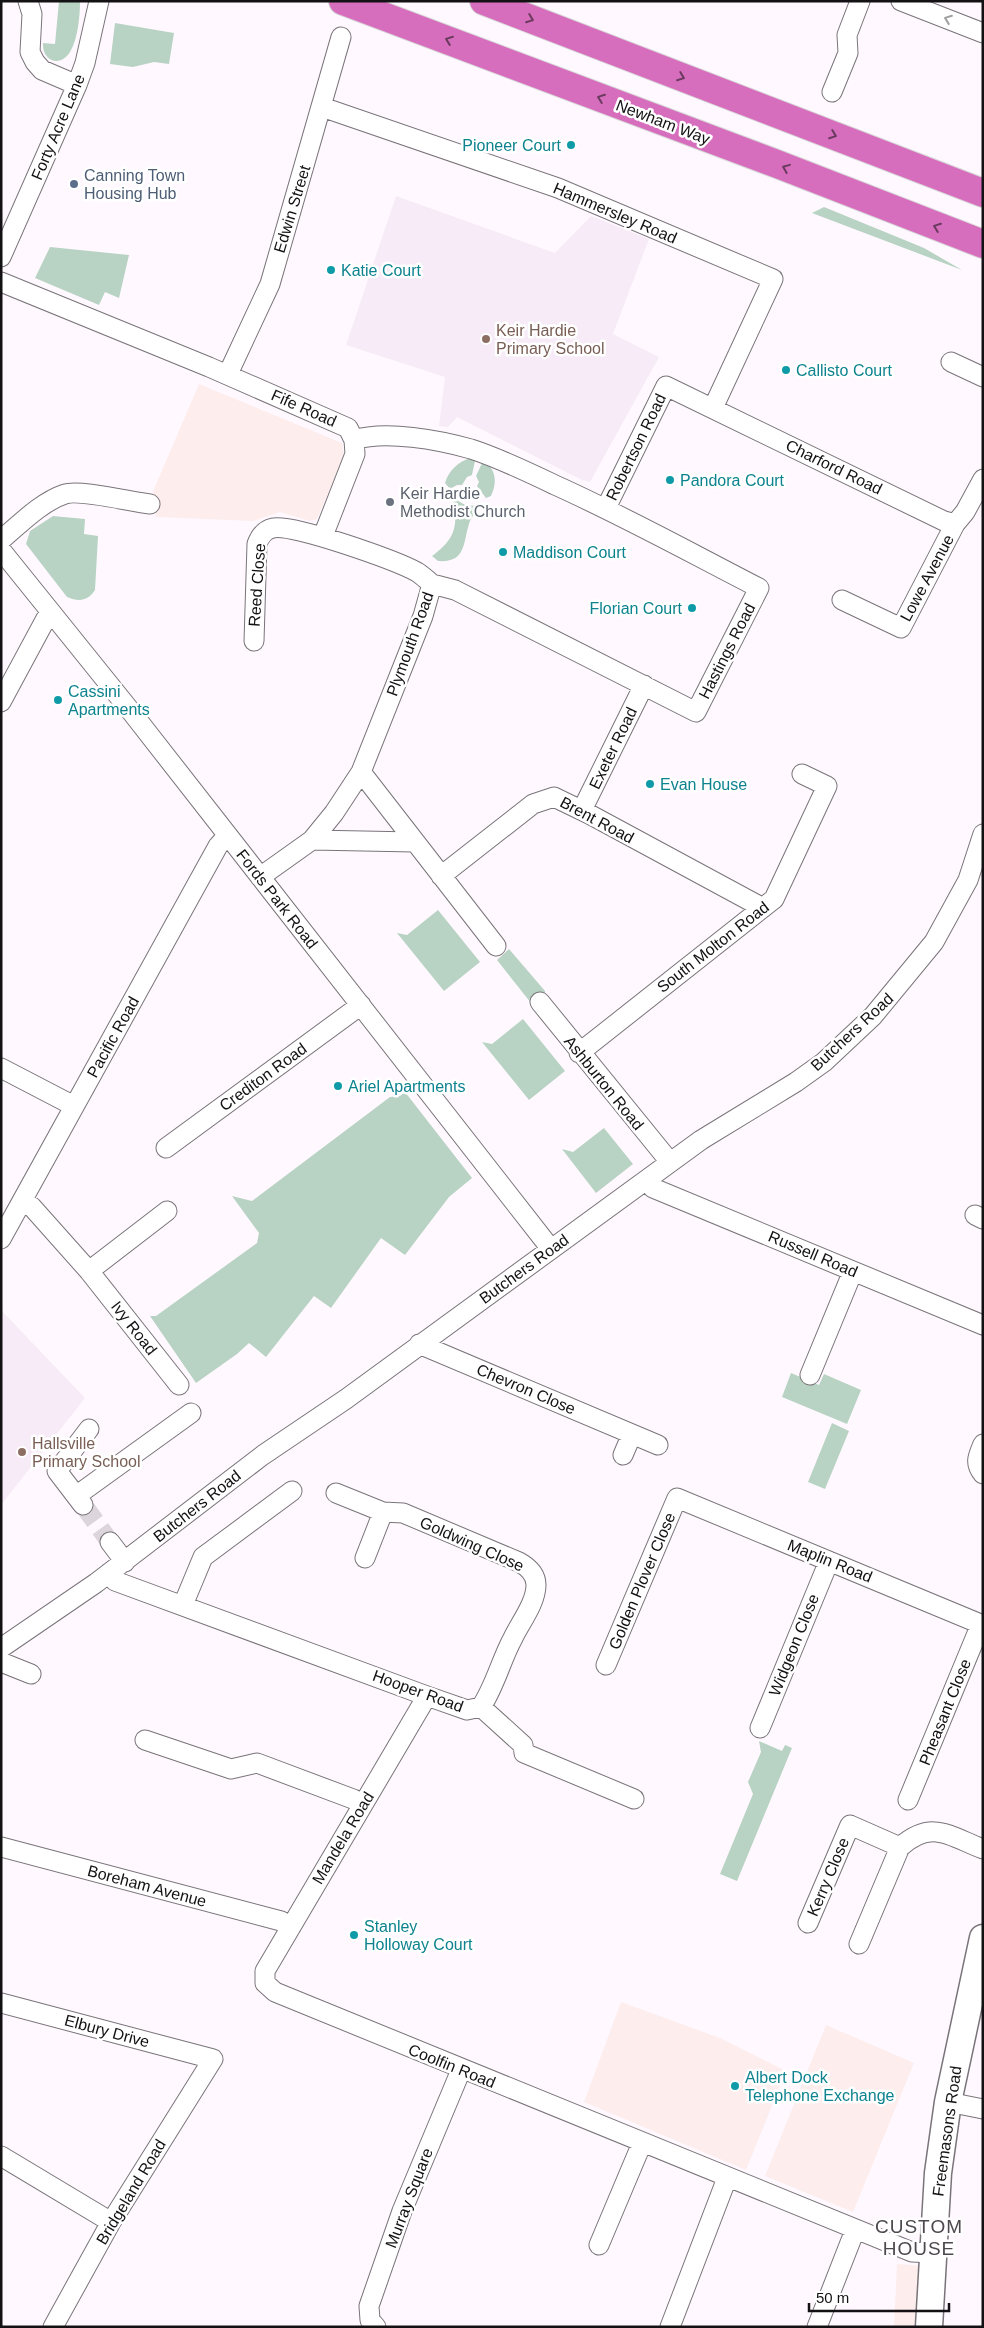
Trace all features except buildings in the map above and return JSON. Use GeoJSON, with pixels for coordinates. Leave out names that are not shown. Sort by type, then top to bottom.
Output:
{"type":"FeatureCollection","features":[{"type":"Feature","properties":{"kind":"highway","name":"Newham Way"},"geometry":{"type":"LineString","coordinates":[[343,1],[777,164],[983,244]]}},
{"type":"Feature","properties":{"kind":"highway"},"geometry":{"type":"LineString","coordinates":[[484,1],[983,193]]}},
{"type":"Feature","properties":{"kind":"street"},"geometry":{"type":"LineString","coordinates":[[28,1],[32,14],[30,52],[35,62],[42,70],[77,85]]}},
{"type":"Feature","properties":{"kind":"street","name":"Forty Acre Lane"},"geometry":{"type":"LineString","coordinates":[[2,251],[77,85],[85,63],[99,1]]}},
{"type":"Feature","properties":{"kind":"street"},"geometry":{"type":"LineString","coordinates":[[832,92],[848,53],[847,35],[860,1]]}},
{"type":"Feature","properties":{"kind":"street"},"geometry":{"type":"LineString","coordinates":[[902,1],[983,33]]}},
{"type":"Feature","properties":{"kind":"street","name":"Edwin Street"},"geometry":{"type":"LineString","coordinates":[[228,374],[270,284],[341,37]]}},
{"type":"Feature","properties":{"kind":"street","name":"Hammersley Road"},"geometry":{"type":"LineString","coordinates":[[322,107],[558,188],[773,279],[713,408]]}},
{"type":"Feature","properties":{"kind":"street","name":"Fife Road"},"geometry":{"type":"LineString","coordinates":[[1,282],[228,374],[348,428],[354,440]]}},
{"type":"Feature","properties":{"kind":"street"},"geometry":{"type":"LineString","coordinates":[[951,362],[983,377]]}},
{"type":"Feature","properties":{"kind":"street","name":"Charford Road"},"geometry":{"type":"LineString","coordinates":[[666,386],[944,521],[955,524]]}},
{"type":"Feature","properties":{"kind":"street","name":"Robertson Road"},"geometry":{"type":"LineString","coordinates":[[606,508],[666,386]]}},
{"type":"Feature","properties":{"kind":"street"},"geometry":{"type":"LineString","coordinates":[[323,536],[355,454],[354,440],[369,436],[422,439],[471,450],[606,508]]}},
{"type":"Feature","properties":{"kind":"street"},"geometry":{"type":"LineString","coordinates":[[955,524],[965,512],[983,479]]}},
{"type":"Feature","properties":{"kind":"street"},"geometry":{"type":"LineString","coordinates":[[1,540],[42,507],[65,494],[79,493],[150,504]]}},
{"type":"Feature","properties":{"kind":"street","name":"Hastings Road"},"geometry":{"type":"LineString","coordinates":[[432,584],[455,590],[696,712],[759,588],[606,508]]}},
{"type":"Feature","properties":{"kind":"street","name":"Lowe Avenue"},"geometry":{"type":"LineString","coordinates":[[842,600],[901,628],[955,524]]}},
{"type":"Feature","properties":{"kind":"street","name":"Plymouth Road"},"geometry":{"type":"LineString","coordinates":[[260,878],[312,840],[334,813],[361,772],[423,616],[432,584],[417,572],[323,536],[280,527],[266,531]]}},
{"type":"Feature","properties":{"kind":"street","name":"Reed Close"},"geometry":{"type":"LineString","coordinates":[[254,641],[257,544],[266,531]]}},
{"type":"Feature","properties":{"kind":"street","name":"Fords Park Road"},"geometry":{"type":"LineString","coordinates":[[1,550],[361,1005],[551,1249]]}},
{"type":"Feature","properties":{"kind":"street"},"geometry":{"type":"LineString","coordinates":[[1,702],[50,611]]}},
{"type":"Feature","properties":{"kind":"street","name":"Exeter Road"},"geometry":{"type":"LineString","coordinates":[[582,810],[644,685]]}},
{"type":"Feature","properties":{"kind":"street"},"geometry":{"type":"LineString","coordinates":[[361,772],[496,946]]}},
{"type":"Feature","properties":{"kind":"street","name":"South Molton Road"},"geometry":{"type":"LineString","coordinates":[[579,1053],[774,899],[828,786],[802,774]]}},
{"type":"Feature","properties":{"kind":"street","name":"Brent Road"},"geometry":{"type":"LineString","coordinates":[[441,876],[533,804],[554,797],[582,810],[763,908]]}},
{"type":"Feature","properties":{"kind":"street","name":"Butchers Road"},"geometry":{"type":"LineString","coordinates":[[1,1648],[125,1562],[263,1455],[346,1399],[670,1162],[701,1140],[796,1082],[824,1062],[874,1016],[934,942],[968,880],[983,834]]}},
{"type":"Feature","properties":{"kind":"street","name":"Pacific Road"},"geometry":{"type":"LineString","coordinates":[[1,1239],[219,843],[227,836]]}},
{"type":"Feature","properties":{"kind":"street"},"geometry":{"type":"LineString","coordinates":[[312,840],[414,842]]}},
{"type":"Feature","properties":{"kind":"street","name":"Ashburton Road"},"geometry":{"type":"LineString","coordinates":[[540,1002],[579,1053],[670,1162]]}},
{"type":"Feature","properties":{"kind":"street","name":"Crediton Road"},"geometry":{"type":"LineString","coordinates":[[166,1148],[361,1005]]}},
{"type":"Feature","properties":{"kind":"street"},"geometry":{"type":"LineString","coordinates":[[1,1068],[74,1106]]}},
{"type":"Feature","properties":{"kind":"street","name":"Russell Road"},"geometry":{"type":"LineString","coordinates":[[646,1180],[653,1188],[983,1325]]}},
{"type":"Feature","properties":{"kind":"street","name":"Ivy Road"},"geometry":{"type":"LineString","coordinates":[[22,1201],[32,1207],[89,1271],[179,1385]]}},
{"type":"Feature","properties":{"kind":"street"},"geometry":{"type":"LineString","coordinates":[[89,1271],[167,1211]]}},
{"type":"Feature","properties":{"kind":"street"},"geometry":{"type":"LineString","coordinates":[[810,1375],[853,1271]]}},
{"type":"Feature","properties":{"kind":"street","name":"Chevron Close"},"geometry":{"type":"LineString","coordinates":[[419,1344],[658,1445]]}},
{"type":"Feature","properties":{"kind":"street"},"geometry":{"type":"LineString","coordinates":[[89,1429],[57,1471],[80,1501],[191,1413]]}},
{"type":"Feature","properties":{"kind":"street"},"geometry":{"type":"LineString","coordinates":[[623,1455],[632,1434]]}},
{"type":"Feature","properties":{"kind":"street"},"geometry":{"type":"LineString","coordinates":[[983,1444],[976,1461],[977,1467],[983,1474]]}},
{"type":"Feature","properties":{"kind":"street"},"geometry":{"type":"LineString","coordinates":[[183,1605],[203,1557],[292,1492]]}},
{"type":"Feature","properties":{"kind":"street","name":"Goldwing Close"},"geometry":{"type":"LineString","coordinates":[[336,1493],[383,1512],[403,1513],[519,1562],[530,1569],[535,1578],[534,1594],[512,1638],[487,1698],[481,1707]]}},
{"type":"Feature","properties":{"kind":"street","name":"Maplin Road"},"geometry":{"type":"LineString","coordinates":[[677,1498],[982,1624]]}},
{"type":"Feature","properties":{"kind":"street","name":"Golden Plover Close"},"geometry":{"type":"LineString","coordinates":[[606,1665],[677,1498]]}},
{"type":"Feature","properties":{"kind":"street"},"geometry":{"type":"LineString","coordinates":[[365,1558],[383,1512]]}},
{"type":"Feature","properties":{"kind":"street"},"geometry":{"type":"LineString","coordinates":[[110,1542],[125,1562]]}},
{"type":"Feature","properties":{"kind":"street","name":"Widgeon Close"},"geometry":{"type":"LineString","coordinates":[[760,1728],[828,1561]]}},
{"type":"Feature","properties":{"kind":"street","name":"Hooper Road"},"geometry":{"type":"LineString","coordinates":[[109,1573],[116,1581],[427,1696],[467,1710],[481,1707],[522,1745],[524,1753],[634,1799]]}},
{"type":"Feature","properties":{"kind":"street","name":"Pheasant Close"},"geometry":{"type":"LineString","coordinates":[[908,1800],[982,1624]]}},
{"type":"Feature","properties":{"kind":"street"},"geometry":{"type":"LineString","coordinates":[[1,1662],[31,1674]]}},
{"type":"Feature","properties":{"kind":"street","name":"Mandela Road"},"geometry":{"type":"LineString","coordinates":[[265,1983],[265,1971],[427,1696]]}},
{"type":"Feature","properties":{"kind":"street"},"geometry":{"type":"LineString","coordinates":[[145,1740],[231,1770],[257,1763],[363,1804]]}},
{"type":"Feature","properties":{"kind":"street","name":"Kerry Close"},"geometry":{"type":"LineString","coordinates":[[808,1923],[850,1825],[900,1846]]}},
{"type":"Feature","properties":{"kind":"street"},"geometry":{"type":"LineString","coordinates":[[859,1944],[900,1846],[913,1836],[927,1831],[940,1832],[983,1849]]}},
{"type":"Feature","properties":{"kind":"street","name":"Boreham Avenue"},"geometry":{"type":"LineString","coordinates":[[1,1847],[281,1921],[291,1927]]}},
{"type":"Feature","properties":{"kind":"street","name":"Freemasons Road"},"geometry":{"type":"LineString","coordinates":[[929,2327],[938,2173],[948,2102],[983,1938]]}},
{"type":"Feature","properties":{"kind":"street","name":"Coolfin Road"},"geometry":{"type":"LineString","coordinates":[[265,1983],[275,1992],[461,2070],[855,2230],[912,2252],[934,2253]]}},
{"type":"Feature","properties":{"kind":"street","name":"Elbury Drive"},"geometry":{"type":"LineString","coordinates":[[1,2003],[213,2059]]}},
{"type":"Feature","properties":{"kind":"street","name":"Bridgeland Road"},"geometry":{"type":"LineString","coordinates":[[52,2327],[111,2222],[213,2059]]}},
{"type":"Feature","properties":{"kind":"street","name":"Murray Square"},"geometry":{"type":"LineString","coordinates":[[376,2327],[370,2320],[370,2306],[402,2211],[461,2070]]}},
{"type":"Feature","properties":{"kind":"street"},"geometry":{"type":"LineString","coordinates":[[948,2102],[983,2108]]}},
{"type":"Feature","properties":{"kind":"street"},"geometry":{"type":"LineString","coordinates":[[599,2245],[642,2143]]}},
{"type":"Feature","properties":{"kind":"street"},"geometry":{"type":"LineString","coordinates":[[1,2156],[111,2222]]}},
{"type":"Feature","properties":{"kind":"street"},"geometry":{"type":"LineString","coordinates":[[670,2327],[727,2178]]}},
{"type":"Feature","properties":{"kind":"street"},"geometry":{"type":"LineString","coordinates":[[817,2327],[855,2230]]}},
{"type":"Feature","properties":{"kind":"shaded area","name":"Keir Hardie Primary School"},"geometry":{"type":"Polygon","coordinates":[[[396,196],[555,253],[591,216],[649,239],[613,334],[659,357],[590,482],[582,480],[457,417],[448,427],[439,426],[445,377],[346,345],[396,196]]]}},
{"type":"Feature","properties":{"kind":"shaded area"},"geometry":{"type":"Polygon","coordinates":[[[199,384],[342,443],[344,455],[317,519],[310,521],[280,512],[253,521],[156,517],[156,501],[151,496],[199,384]]]}},
{"type":"Feature","properties":{"kind":"shaded area","name":"Hallsville Primary School"},"geometry":{"type":"Polygon","coordinates":[[[1,1310],[85,1398],[1,1505],[1,1310]]]}},
{"type":"Feature","properties":{"kind":"shaded area","name":"Albert Dock Telephone Exchange"},"geometry":{"type":"Polygon","coordinates":[[[621,2002],[720,2038],[786,2071],[746,2170],[584,2102],[621,2002]]]}},
{"type":"Feature","properties":{"kind":"shaded area"},"geometry":{"type":"Polygon","coordinates":[[[826,2025],[914,2063],[853,2212],[765,2176],[826,2025]]]}},
{"type":"Feature","properties":{"kind":"shaded area"},"geometry":{"type":"Polygon","coordinates":[[[897,2264],[925,2266],[921,2327],[894,2327],[897,2264]]]}},
{"type":"Feature","properties":{"kind":"green space"},"geometry":{"type":"Polygon","coordinates":[[[59,1],[80,1],[80,7],[73,47],[66,57],[57,61],[48,58],[43,49],[43,43],[55,44],[59,1]]]}},
{"type":"Feature","properties":{"kind":"green space"},"geometry":{"type":"Polygon","coordinates":[[[115,23],[174,33],[169,64],[154,62],[133,67],[110,64],[115,23]]]}},
{"type":"Feature","properties":{"kind":"green space"},"geometry":{"type":"Polygon","coordinates":[[[824,207],[924,248],[962,270],[812,213],[824,207]]]}},
{"type":"Feature","properties":{"kind":"green space"},"geometry":{"type":"Polygon","coordinates":[[[50,247],[129,255],[119,298],[105,292],[99,305],[35,278],[50,247]]]}},
{"type":"Feature","properties":{"kind":"green space"},"geometry":{"type":"Polygon","coordinates":[[[470,458],[475,461],[472,475],[467,477],[462,485],[457,485],[450,489],[445,483],[449,474],[458,464],[470,458]]]}},
{"type":"Feature","properties":{"kind":"green space"},"geometry":{"type":"Polygon","coordinates":[[[483,461],[491,468],[495,477],[491,496],[486,498],[477,486],[479,482],[476,476],[483,461]]]}},
{"type":"Feature","properties":{"kind":"green space"},"geometry":{"type":"Polygon","coordinates":[[[452,494],[465,505],[482,504],[470,521],[464,545],[459,555],[447,561],[438,561],[432,556],[447,542],[454,529],[455,513],[452,494]]]}},
{"type":"Feature","properties":{"kind":"green space"},"geometry":{"type":"Polygon","coordinates":[[[53,516],[85,519],[84,534],[98,536],[95,590],[83,600],[67,597],[26,544],[30,531],[53,516]]]}},
{"type":"Feature","properties":{"kind":"green space"},"geometry":{"type":"Polygon","coordinates":[[[438,910],[480,962],[444,991],[397,933],[407,935],[438,910]]]}},
{"type":"Feature","properties":{"kind":"green space"},"geometry":{"type":"Polygon","coordinates":[[[509,949],[545,991],[545,995],[531,1003],[497,960],[509,949]]]}},
{"type":"Feature","properties":{"kind":"green space"},"geometry":{"type":"Polygon","coordinates":[[[523,1019],[565,1071],[529,1100],[482,1042],[492,1044],[523,1019]]]}},
{"type":"Feature","properties":{"kind":"green space"},"geometry":{"type":"Polygon","coordinates":[[[405,1092],[472,1178],[449,1197],[405,1255],[381,1238],[331,1308],[314,1296],[266,1357],[249,1343],[237,1354],[196,1383],[150,1316],[156,1316],[257,1243],[259,1233],[232,1196],[252,1201],[390,1097],[400,1096],[405,1092]]]}},
{"type":"Feature","properties":{"kind":"green space"},"geometry":{"type":"Polygon","coordinates":[[[604,1128],[633,1164],[596,1193],[562,1149],[573,1152],[604,1128]]]}},
{"type":"Feature","properties":{"kind":"green space"},"geometry":{"type":"Polygon","coordinates":[[[791,1373],[819,1385],[824,1374],[861,1390],[847,1424],[782,1397],[791,1373]]]}},
{"type":"Feature","properties":{"kind":"green space"},"geometry":{"type":"Polygon","coordinates":[[[832,1423],[849,1431],[825,1489],[808,1482],[832,1423]]]}},
{"type":"Feature","properties":{"kind":"green space"},"geometry":{"type":"Polygon","coordinates":[[[759,1741],[782,1751],[785,1745],[792,1748],[737,1881],[720,1874],[753,1794],[748,1782],[761,1752],[759,1741]]]}},
{"type":"Feature","properties":{"kind":"tunnel"},"geometry":{"type":"LineString","coordinates":[[84,1506],[110,1542]]}},
{"type":"Feature","properties":{"kind":"place","name":"Pioneer Court"},"geometry":{"type":"Point","coordinates":[571,145]}},
{"type":"Feature","properties":{"kind":"place","name":"Canning Town Housing Hub"},"geometry":{"type":"Point","coordinates":[74,184]}},
{"type":"Feature","properties":{"kind":"place","name":"Katie Court"},"geometry":{"type":"Point","coordinates":[331,270]}},
{"type":"Feature","properties":{"kind":"place","name":"Keir Hardie Primary School"},"geometry":{"type":"Point","coordinates":[486,339]}},
{"type":"Feature","properties":{"kind":"place","name":"Callisto Court"},"geometry":{"type":"Point","coordinates":[786,370]}},
{"type":"Feature","properties":{"kind":"place","name":"Pandora Court"},"geometry":{"type":"Point","coordinates":[670,480]}},
{"type":"Feature","properties":{"kind":"place","name":"Keir Hardie Methodist Church"},"geometry":{"type":"Point","coordinates":[390,502]}},
{"type":"Feature","properties":{"kind":"place","name":"Maddison Court"},"geometry":{"type":"Point","coordinates":[503,552]}},
{"type":"Feature","properties":{"kind":"place","name":"Florian Court"},"geometry":{"type":"Point","coordinates":[692,608]}},
{"type":"Feature","properties":{"kind":"place","name":"Cassini Apartments"},"geometry":{"type":"Point","coordinates":[58,700]}},
{"type":"Feature","properties":{"kind":"place","name":"Evan House"},"geometry":{"type":"Point","coordinates":[650,784]}},
{"type":"Feature","properties":{"kind":"place","name":"Ariel Apartments"},"geometry":{"type":"Point","coordinates":[338,1086]}},
{"type":"Feature","properties":{"kind":"place","name":"Hallsville Primary School"},"geometry":{"type":"Point","coordinates":[22,1452]}},
{"type":"Feature","properties":{"kind":"place","name":"Stanley Holloway Court"},"geometry":{"type":"Point","coordinates":[354,1935]}},
{"type":"Feature","properties":{"kind":"place","name":"Albert Dock Telephone Exchange"},"geometry":{"type":"Point","coordinates":[735,2086]}},
{"type":"Feature","properties":{"kind":"district","name":"CUSTOM HOUSE"},"geometry":{"type":"Point","coordinates":[919,2237]}}]}
